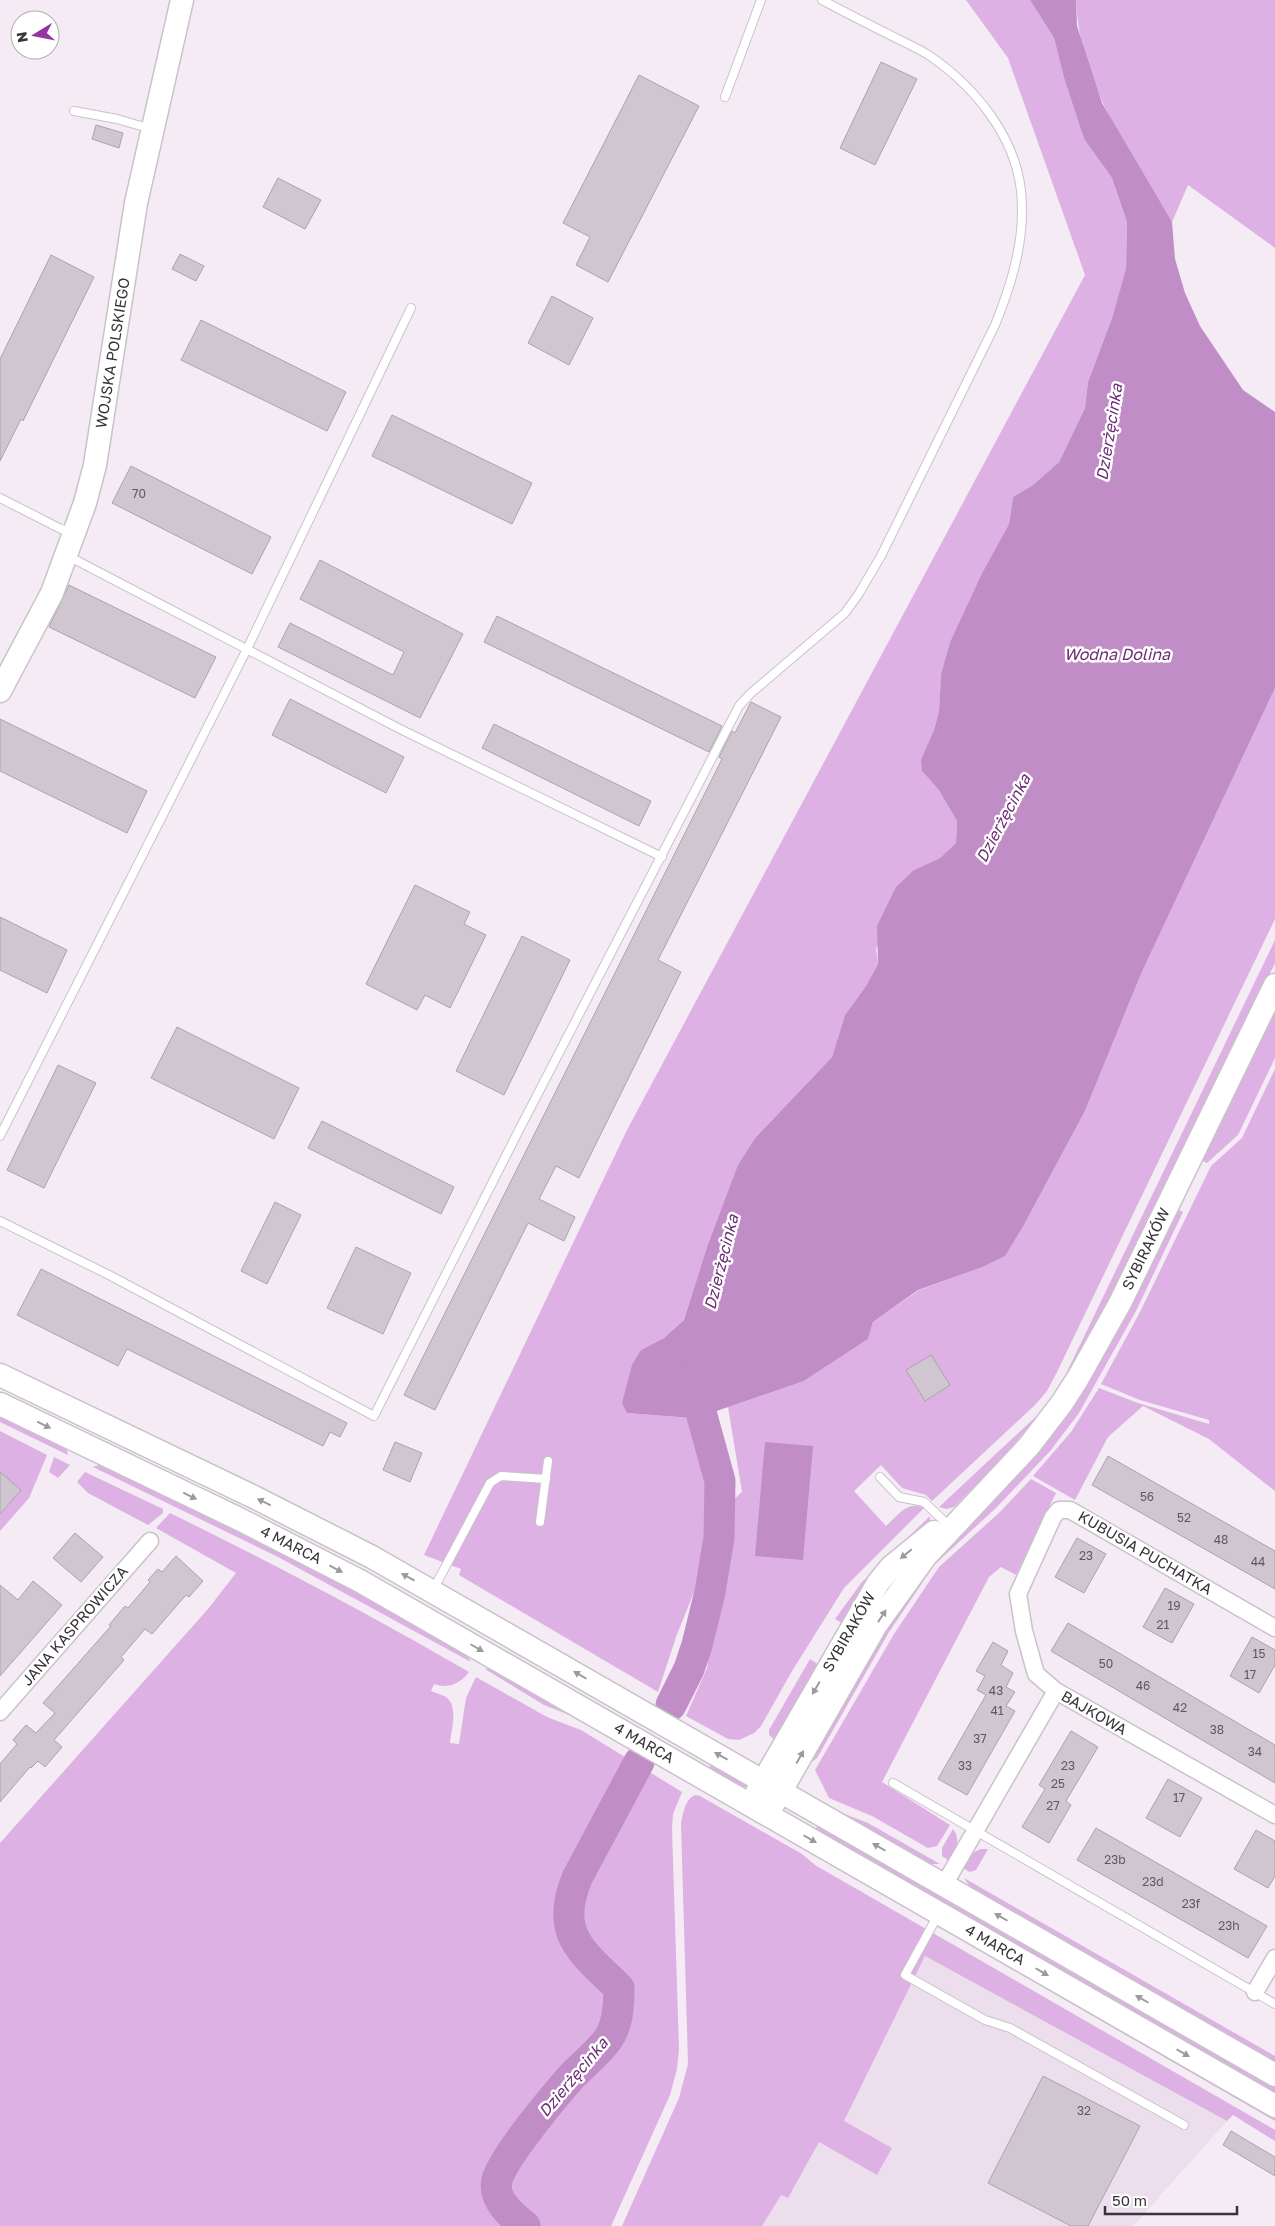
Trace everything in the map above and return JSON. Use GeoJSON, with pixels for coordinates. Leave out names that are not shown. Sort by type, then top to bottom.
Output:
{"type":"FeatureCollection","features":[{"type":"Feature","properties":{"kind":"main road","name":"WOJSKA POLSKIEGO"},"geometry":{"type":"LineString","coordinates":[[0,691],[52,593],[75,533],[95,465],[136,203],[182,0]]}},
{"type":"Feature","properties":{"kind":"main road","name":"SYBIRAKÓW"},"geometry":{"type":"LineString","coordinates":[[772,1786],[886,1610],[926,1557],[1050,1420],[1094,1352],[1275,985]]}},
{"type":"Feature","properties":{"kind":"main road","name":"4 MARCA"},"geometry":{"type":"LineString","coordinates":[[0,1375],[280,1510],[433,1590],[1275,2075]]}},
{"type":"Feature","properties":{"kind":"main road","name":"4 MARCA"},"geometry":{"type":"LineString","coordinates":[[0,1404],[239,1519],[360,1581],[1275,2106]]}},
{"type":"Feature","properties":{"kind":"main road","name":"SYBIRAKÓW"},"geometry":{"type":"LineString","coordinates":[[759,1809],[878,1583],[894,1564],[985,1491]]}},
{"type":"Feature","properties":{"kind":"street","name":"KUBUSIA PUCHATKA"},"geometry":{"type":"LineString","coordinates":[[1056,1691],[1036,1674],[1024,1631],[1018,1594],[1053,1516],[1060,1510],[1070,1510],[1275,1628]]}},
{"type":"Feature","properties":{"kind":"street","name":"JANA KASPROWICZA"},"geometry":{"type":"LineString","coordinates":[[0,1712],[150,1541]]}},
{"type":"Feature","properties":{"kind":"street","name":"BAJKOWA"},"geometry":{"type":"LineString","coordinates":[[944,1885],[1056,1691],[1275,1815]]}},
{"type":"Feature","properties":{"kind":"street"},"geometry":{"type":"LineString","coordinates":[[1256,1992],[1275,1958]]}},
{"type":"Feature","properties":{"kind":"lane"},"geometry":{"type":"LineString","coordinates":[[725,97],[761,0]]}},
{"type":"Feature","properties":{"kind":"lane"},"geometry":{"type":"LineString","coordinates":[[0,1221],[109,1275],[374,1416],[519,1130],[739,706],[750,694],[845,613],[877,564],[995,325],[1007,295],[1016,264],[1021,224],[1021,191],[1012,157],[997,124],[974,94],[929,55],[822,0]]}},
{"type":"Feature","properties":{"kind":"lane"},"geometry":{"type":"LineString","coordinates":[[74,111],[117,119],[153,130]]}},
{"type":"Feature","properties":{"kind":"lane"},"geometry":{"type":"LineString","coordinates":[[0,1136],[247,649],[411,308]]}},
{"type":"Feature","properties":{"kind":"lane"},"geometry":{"type":"LineString","coordinates":[[0,498],[61,529],[75,533]]}},
{"type":"Feature","properties":{"kind":"lane"},"geometry":{"type":"LineString","coordinates":[[67,555],[400,729],[662,857]]}},
{"type":"Feature","properties":{"kind":"lane"},"geometry":{"type":"LineString","coordinates":[[540,1522],[548,1461]]}},
{"type":"Feature","properties":{"kind":"lane"},"geometry":{"type":"LineString","coordinates":[[433,1590],[490,1484],[501,1476],[546,1479]]}},
{"type":"Feature","properties":{"kind":"lane"},"geometry":{"type":"LineString","coordinates":[[880,1477],[898,1497],[924,1502],[945,1522]]}},
{"type":"Feature","properties":{"kind":"lane"},"geometry":{"type":"LineString","coordinates":[[893,1784],[1275,2004]]}},
{"type":"Feature","properties":{"kind":"lane"},"geometry":{"type":"LineString","coordinates":[[939,1913],[905,1975],[984,2020],[1010,2028],[1184,2125]]}},
{"type":"Feature","properties":{"kind":"shaded area"},"geometry":{"type":"Polygon","coordinates":[[[966,0],[1030,0],[1054,38],[1064,78],[1084,139],[1112,178],[1127,222],[1126,270],[1112,318],[1088,382],[1085,408],[1059,462],[1033,485],[1013,497],[1009,524],[982,573],[950,642],[941,674],[939,711],[934,730],[922,760],[922,771],[938,789],[957,821],[956,843],[940,858],[914,870],[876,949],[878,964],[866,986],[845,1015],[832,1057],[756,1137],[706,1250],[684,1320],[664,1338],[641,1350],[627,1413],[691,1418],[708,1479],[704,1567],[676,1637],[658,1692],[459,1575],[461,1569],[424,1555],[627,1130],[1085,275],[1008,58],[966,0]]]}},
{"type":"Feature","properties":{"kind":"shaded area"},"geometry":{"type":"Polygon","coordinates":[[[1076,0],[1275,0],[1275,248],[1188,185],[1172,222],[1124,143],[1097,89],[1086,60],[1079,31],[1076,0]]]}},
{"type":"Feature","properties":{"kind":"shaded area"},"geometry":{"type":"Polygon","coordinates":[[[1275,688],[1275,919],[1057,1372],[1047,1391],[1035,1405],[932,1501],[926,1495],[902,1488],[881,1465],[854,1491],[886,1526],[903,1510],[913,1506],[924,1508],[844,1588],[792,1671],[761,1726],[754,1733],[739,1740],[728,1739],[686,1716],[707,1668],[732,1501],[742,1492],[728,1407],[804,1381],[868,1339],[873,1322],[919,1290],[980,1268],[1025,1223],[1085,1111],[1141,974],[1275,688]]]}},
{"type":"Feature","properties":{"kind":"shaded area"},"geometry":{"type":"Polygon","coordinates":[[[1275,940],[1275,963],[1102,1315],[1067,1377],[1065,1376],[1275,940]]]}},
{"type":"Feature","properties":{"kind":"shaded area"},"geometry":{"type":"Polygon","coordinates":[[[1275,1007],[1275,1058],[1238,1135],[1207,1163],[1200,1160],[1275,1007]]]}},
{"type":"Feature","properties":{"kind":"shaded area"},"geometry":{"type":"Polygon","coordinates":[[[1275,1069],[1275,1491],[1209,1439],[1143,1406],[1108,1437],[1075,1500],[1033,1476],[1071,1432],[1099,1388],[1138,1403],[1209,1424],[1209,1420],[1140,1400],[1101,1384],[1140,1312],[1211,1166],[1242,1138],[1275,1069]]]}},
{"type":"Feature","properties":{"kind":"shaded area"},"geometry":{"type":"Polygon","coordinates":[[[1177,1209],[1183,1212],[1136,1311],[1079,1413],[1051,1450],[996,1508],[935,1564],[889,1632],[817,1758],[813,1761],[806,1758],[900,1600],[1016,1474],[1177,1209]]]}},
{"type":"Feature","properties":{"kind":"shaded area"},"geometry":{"type":"Polygon","coordinates":[[[1042,1411],[1001,1460],[954,1507],[946,1509],[939,1507],[1042,1411]]]}},
{"type":"Feature","properties":{"kind":"shaded area"},"geometry":{"type":"Polygon","coordinates":[[[0,1416],[66,1446],[68,1455],[0,1422],[0,1416]]]}},
{"type":"Feature","properties":{"kind":"shaded area"},"geometry":{"type":"Polygon","coordinates":[[[0,1431],[47,1455],[29,1498],[0,1531],[0,1431]]]}},
{"type":"Feature","properties":{"kind":"shaded area"},"geometry":{"type":"Polygon","coordinates":[[[54,1457],[70,1465],[58,1478],[49,1472],[54,1457]]]}},
{"type":"Feature","properties":{"kind":"shaded area"},"geometry":{"type":"Polygon","coordinates":[[[102,1464],[240,1531],[375,1603],[465,1652],[471,1662],[278,1557],[93,1467],[102,1464]]]}},
{"type":"Feature","properties":{"kind":"shaded area"},"geometry":{"type":"Polygon","coordinates":[[[85,1472],[163,1509],[163,1513],[148,1525],[88,1493],[77,1482],[85,1472]]]}},
{"type":"Feature","properties":{"kind":"shaded area"},"geometry":{"type":"Polygon","coordinates":[[[1031,1479],[1056,1493],[1016,1575],[1001,1567],[989,1577],[882,1782],[950,1825],[937,1846],[928,1848],[872,1816],[829,1798],[815,1770],[894,1634],[939,1567],[1000,1512],[1031,1479]]]}},
{"type":"Feature","properties":{"kind":"shaded area"},"geometry":{"type":"Polygon","coordinates":[[[170,1513],[321,1590],[469,1672],[462,1680],[449,1686],[434,1684],[431,1691],[446,1697],[450,1701],[453,1719],[450,1743],[459,1744],[466,1698],[476,1677],[547,1717],[581,1730],[682,1792],[673,1814],[672,1829],[679,2049],[677,2069],[670,2095],[611,2226],[0,2226],[0,1843],[208,1609],[236,1573],[156,1528],[170,1513]]]}},
{"type":"Feature","properties":{"kind":"shaded area"},"geometry":{"type":"Polygon","coordinates":[[[930,1516],[930,1524],[842,1623],[835,1619],[862,1582],[930,1516]]]}},
{"type":"Feature","properties":{"kind":"shaded area"},"geometry":{"type":"Polygon","coordinates":[[[810,1659],[819,1665],[775,1740],[769,1735],[769,1730],[810,1659]]]}},
{"type":"Feature","properties":{"kind":"shaded area"},"geometry":{"type":"Polygon","coordinates":[[[485,1669],[492,1669],[585,1721],[544,1705],[485,1669]]]}},
{"type":"Feature","properties":{"kind":"shaded area"},"geometry":{"type":"Polygon","coordinates":[[[712,1763],[749,1785],[741,1787],[708,1769],[712,1763]]]}},
{"type":"Feature","properties":{"kind":"shaded area"},"geometry":{"type":"Polygon","coordinates":[[[695,1795],[700,1796],[802,1854],[815,1865],[1275,2130],[1275,2141],[1233,2115],[1227,2121],[925,1956],[844,2121],[892,2148],[877,2175],[819,2142],[788,2198],[781,2195],[762,2226],[622,2226],[679,2098],[688,2064],[681,1824],[687,1803],[695,1795]]]}},
{"type":"Feature","properties":{"kind":"shaded area"},"geometry":{"type":"Polygon","coordinates":[[[829,1808],[868,1823],[940,1864],[926,1864],[829,1808]]]}},
{"type":"Feature","properties":{"kind":"shaded area"},"geometry":{"type":"Polygon","coordinates":[[[819,1824],[1275,2086],[1275,2094],[815,1830],[819,1824]]]}},
{"type":"Feature","properties":{"kind":"shaded area"},"geometry":{"type":"Polygon","coordinates":[[[953,1829],[957,1837],[957,1845],[954,1853],[948,1860],[942,1856],[942,1848],[953,1829]]]}},
{"type":"Feature","properties":{"kind":"shaded area"},"geometry":{"type":"Polygon","coordinates":[[[806,1847],[1275,2116],[1275,2121],[819,1858],[806,1847]]]}},
{"type":"Feature","properties":{"kind":"shaded area"},"geometry":{"type":"Polygon","coordinates":[[[981,1849],[988,1849],[976,1870],[970,1872],[963,1868],[972,1853],[981,1849]]]}},
{"type":"Feature","properties":{"kind":"shaded area"},"geometry":{"type":"Polygon","coordinates":[[[964,1878],[1275,2056],[1275,2064],[972,1890],[964,1878]]]}},
{"type":"Feature","properties":{"kind":"shaded area"},"geometry":{"type":"Polygon","coordinates":[[[925,1956],[1227,2121],[1133,2226],[762,2226],[781,2194],[788,2198],[819,2142],[877,2175],[892,2148],[844,2121],[925,1956]]]}},
{"type":"Feature","properties":{"kind":"water","name":"Wodna Dolina"},"geometry":{"type":"Polygon","coordinates":[[[1030,0],[1076,0],[1077,26],[1102,103],[1172,222],[1175,259],[1185,293],[1200,326],[1243,390],[1275,412],[1275,688],[1141,974],[1085,1111],[1025,1223],[1005,1256],[980,1268],[918,1290],[873,1322],[868,1339],[804,1381],[702,1416],[691,1418],[627,1413],[622,1403],[632,1365],[641,1350],[664,1338],[684,1320],[706,1250],[738,1165],[756,1137],[832,1057],[845,1015],[866,986],[878,964],[877,926],[896,887],[914,870],[940,858],[956,843],[957,821],[938,789],[922,771],[921,760],[934,730],[939,711],[941,674],[950,642],[982,573],[1009,524],[1013,497],[1033,485],[1059,462],[1085,408],[1088,382],[1112,318],[1126,269],[1127,222],[1112,178],[1084,139],[1064,78],[1054,38],[1030,0]]]}},
{"type":"Feature","properties":{"kind":"water"},"geometry":{"type":"Polygon","coordinates":[[[765,1442],[813,1446],[803,1560],[755,1556],[765,1442]]]}},
{"type":"Feature","properties":{"kind":"building"},"geometry":{"type":"Polygon","coordinates":[[[881,62],[917,79],[875,165],[840,148],[881,62]]]}},
{"type":"Feature","properties":{"kind":"building"},"geometry":{"type":"Polygon","coordinates":[[[639,75],[699,106],[608,282],[576,265],[590,237],[563,223],[639,75]]]}},
{"type":"Feature","properties":{"kind":"building"},"geometry":{"type":"Polygon","coordinates":[[[96,125],[123,133],[119,148],[92,139],[96,125]]]}},
{"type":"Feature","properties":{"kind":"building"},"geometry":{"type":"Polygon","coordinates":[[[278,178],[321,200],[305,229],[263,207],[278,178]]]}},
{"type":"Feature","properties":{"kind":"building"},"geometry":{"type":"Polygon","coordinates":[[[180,254],[204,266],[196,281],[172,269],[180,254]]]}},
{"type":"Feature","properties":{"kind":"building"},"geometry":{"type":"Polygon","coordinates":[[[51,255],[94,277],[23,421],[21,419],[0,461],[0,359],[51,255]]]}},
{"type":"Feature","properties":{"kind":"building"},"geometry":{"type":"Polygon","coordinates":[[[552,296],[593,318],[569,365],[528,343],[552,296]]]}},
{"type":"Feature","properties":{"kind":"building"},"geometry":{"type":"Polygon","coordinates":[[[201,320],[346,392],[327,431],[181,360],[201,320]]]}},
{"type":"Feature","properties":{"kind":"building"},"geometry":{"type":"Polygon","coordinates":[[[392,415],[532,483],[512,524],[372,456],[392,415]]]}},
{"type":"Feature","properties":{"kind":"building"},"geometry":{"type":"Polygon","coordinates":[[[131,466],[271,537],[252,574],[112,503],[131,466]]]}},
{"type":"Feature","properties":{"kind":"building"},"geometry":{"type":"Polygon","coordinates":[[[320,560],[463,634],[420,718],[278,647],[290,623],[393,675],[404,652],[300,599],[320,560]]]}},
{"type":"Feature","properties":{"kind":"building"},"geometry":{"type":"Polygon","coordinates":[[[69,585],[216,657],[195,698],[49,627],[69,585]]]}},
{"type":"Feature","properties":{"kind":"building"},"geometry":{"type":"Polygon","coordinates":[[[497,616],[722,726],[709,752],[484,642],[497,616]]]}},
{"type":"Feature","properties":{"kind":"building"},"geometry":{"type":"Polygon","coordinates":[[[290,699],[404,757],[386,793],[272,735],[290,699]]]}},
{"type":"Feature","properties":{"kind":"building"},"geometry":{"type":"Polygon","coordinates":[[[751,702],[781,717],[658,960],[681,972],[579,1178],[556,1166],[539,1199],[575,1217],[564,1241],[528,1223],[435,1410],[404,1395],[722,759],[719,757],[732,731],[735,733],[751,702]]]}},
{"type":"Feature","properties":{"kind":"building"},"geometry":{"type":"Polygon","coordinates":[[[0,719],[147,791],[127,833],[0,771],[0,719]]]}},
{"type":"Feature","properties":{"kind":"building"},"geometry":{"type":"Polygon","coordinates":[[[494,724],[651,801],[639,826],[482,748],[494,724]]]}},
{"type":"Feature","properties":{"kind":"building"},"geometry":{"type":"Polygon","coordinates":[[[415,885],[470,912],[464,924],[486,935],[450,1008],[425,995],[417,1010],[366,984],[415,885]]]}},
{"type":"Feature","properties":{"kind":"building"},"geometry":{"type":"Polygon","coordinates":[[[0,917],[67,950],[47,993],[0,970],[0,917]]]}},
{"type":"Feature","properties":{"kind":"building"},"geometry":{"type":"Polygon","coordinates":[[[522,936],[570,960],[504,1095],[456,1071],[522,936]]]}},
{"type":"Feature","properties":{"kind":"building"},"geometry":{"type":"Polygon","coordinates":[[[177,1027],[299,1088],[274,1139],[151,1078],[177,1027]]]}},
{"type":"Feature","properties":{"kind":"building"},"geometry":{"type":"Polygon","coordinates":[[[58,1065],[96,1083],[44,1188],[7,1170],[58,1065]]]}},
{"type":"Feature","properties":{"kind":"building"},"geometry":{"type":"Polygon","coordinates":[[[322,1121],[454,1187],[441,1214],[308,1148],[322,1121]]]}},
{"type":"Feature","properties":{"kind":"building"},"geometry":{"type":"Polygon","coordinates":[[[275,1202],[301,1215],[267,1284],[241,1271],[275,1202]]]}},
{"type":"Feature","properties":{"kind":"building"},"geometry":{"type":"Polygon","coordinates":[[[356,1247],[411,1273],[383,1334],[327,1308],[356,1247]]]}},
{"type":"Feature","properties":{"kind":"building"},"geometry":{"type":"Polygon","coordinates":[[[41,1269],[347,1423],[340,1437],[330,1432],[323,1446],[127,1349],[118,1366],[17,1315],[41,1269]]]}},
{"type":"Feature","properties":{"kind":"building"},"geometry":{"type":"Polygon","coordinates":[[[931,1355],[950,1385],[925,1401],[906,1370],[931,1355]]]}},
{"type":"Feature","properties":{"kind":"building"},"geometry":{"type":"Polygon","coordinates":[[[395,1442],[422,1453],[410,1482],[383,1470],[395,1442]]]}},
{"type":"Feature","properties":{"kind":"building"},"geometry":{"type":"Polygon","coordinates":[[[1108,1456],[1275,1551],[1275,1589],[1092,1485],[1108,1456]]]}},
{"type":"Feature","properties":{"kind":"building"},"geometry":{"type":"Polygon","coordinates":[[[0,1472],[21,1490],[0,1514],[0,1472]]]}},
{"type":"Feature","properties":{"kind":"building"},"geometry":{"type":"Polygon","coordinates":[[[75,1533],[103,1557],[81,1582],[53,1558],[75,1533]]]}},
{"type":"Feature","properties":{"kind":"building"},"geometry":{"type":"Polygon","coordinates":[[[1077,1538],[1106,1554],[1084,1593],[1055,1577],[1077,1538]]]}},
{"type":"Feature","properties":{"kind":"building"},"geometry":{"type":"Polygon","coordinates":[[[176,1556],[203,1581],[189,1597],[186,1595],[152,1634],[145,1629],[121,1657],[124,1660],[54,1740],[62,1747],[45,1767],[38,1761],[30,1767],[0,1802],[0,1764],[17,1744],[13,1740],[26,1725],[36,1733],[55,1713],[43,1703],[111,1626],[109,1625],[125,1606],[128,1608],[150,1582],[148,1580],[158,1569],[162,1572],[176,1556]]]}},
{"type":"Feature","properties":{"kind":"building"},"geometry":{"type":"Polygon","coordinates":[[[33,1581],[62,1605],[0,1676],[0,1585],[18,1600],[33,1581]]]}},
{"type":"Feature","properties":{"kind":"building"},"geometry":{"type":"Polygon","coordinates":[[[1165,1588],[1194,1604],[1172,1643],[1143,1627],[1165,1588]]]}},
{"type":"Feature","properties":{"kind":"building"},"geometry":{"type":"Polygon","coordinates":[[[1068,1623],[1275,1745],[1275,1783],[1051,1651],[1068,1623]]]}},
{"type":"Feature","properties":{"kind":"building"},"geometry":{"type":"Polygon","coordinates":[[[1252,1637],[1275,1650],[1275,1665],[1259,1693],[1230,1676],[1252,1637]]]}},
{"type":"Feature","properties":{"kind":"building"},"geometry":{"type":"Polygon","coordinates":[[[993,1642],[1008,1651],[1001,1665],[1013,1673],[1006,1687],[1015,1692],[1006,1706],[1015,1711],[967,1795],[938,1779],[986,1695],[977,1690],[985,1676],[976,1671],[993,1642]]]}},
{"type":"Feature","properties":{"kind":"building"},"geometry":{"type":"Polygon","coordinates":[[[1071,1731],[1098,1747],[1066,1801],[1071,1805],[1049,1843],[1022,1827],[1045,1789],[1039,1785],[1071,1731]]]}},
{"type":"Feature","properties":{"kind":"building"},"geometry":{"type":"Polygon","coordinates":[[[1168,1779],[1202,1798],[1180,1837],[1146,1818],[1168,1779]]]}},
{"type":"Feature","properties":{"kind":"building"},"geometry":{"type":"Polygon","coordinates":[[[1096,1828],[1267,1926],[1248,1958],[1077,1860],[1096,1828]]]}},
{"type":"Feature","properties":{"kind":"building"},"geometry":{"type":"Polygon","coordinates":[[[1256,1830],[1275,1841],[1275,1876],[1268,1888],[1234,1869],[1256,1830]]]}},
{"type":"Feature","properties":{"kind":"building"},"geometry":{"type":"Polygon","coordinates":[[[1043,2076],[1140,2126],[1088,2226],[1071,2226],[988,2183],[1043,2076]]]}},
{"type":"Feature","properties":{"kind":"building"},"geometry":{"type":"Polygon","coordinates":[[[1231,2131],[1275,2157],[1275,2176],[1223,2145],[1231,2131]]]}},
{"type":"Feature","properties":{"kind":"waterway","name":"Dzierżęcinka"},"geometry":{"type":"LineString","coordinates":[[671,1705],[689,1669],[697,1645],[710,1592],[719,1538],[720,1481],[702,1416],[695,1373]]}},
{"type":"Feature","properties":{"kind":"waterway","name":"Dzierżęcinka"},"geometry":{"type":"LineString","coordinates":[[525,2226],[509,2212],[497,2194],[497,2180],[501,2170],[519,2142],[543,2111],[573,2075],[604,2044],[616,2021],[619,1988],[583,1952],[570,1928],[569,1914],[571,1897],[577,1878],[639,1762]]}}]}
